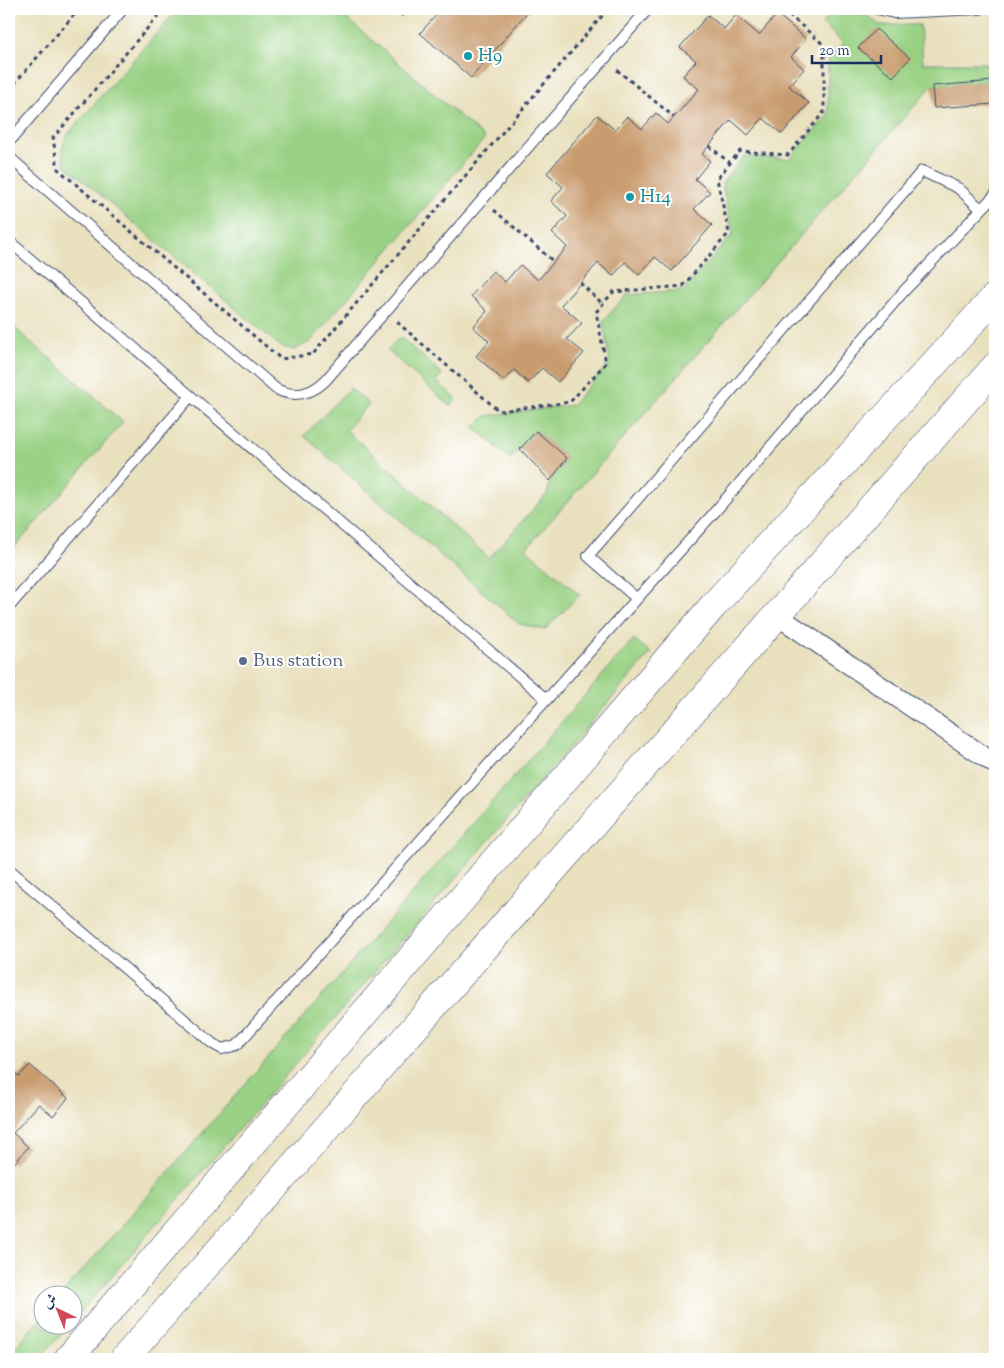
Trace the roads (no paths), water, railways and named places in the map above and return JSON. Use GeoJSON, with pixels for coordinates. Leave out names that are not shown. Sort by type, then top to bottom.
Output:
{"type":"FeatureCollection","features":[{"type":"Feature","properties":{"kind":"main road"},"geometry":{"type":"LineString","coordinates":[[68,1359],[713,606],[995,297]]}},
{"type":"Feature","properties":{"kind":"main road"},"geometry":{"type":"LineString","coordinates":[[124,1359],[580,841],[775,614],[995,367]]}},
{"type":"Feature","properties":{"kind":"street"},"geometry":{"type":"LineString","coordinates":[[775,614],[995,764]]}},
{"type":"Feature","properties":{"kind":"lane"},"geometry":{"type":"LineString","coordinates":[[9,142],[123,9]]}},
{"type":"Feature","properties":{"kind":"lane"},"geometry":{"type":"LineString","coordinates":[[9,157],[276,389],[284,393],[302,395],[319,387],[647,9]]}},
{"type":"Feature","properties":{"kind":"lane"},"geometry":{"type":"LineString","coordinates":[[877,9],[894,13],[980,9]]}},
{"type":"Feature","properties":{"kind":"lane"},"geometry":{"type":"LineString","coordinates":[[636,598],[588,556],[922,171],[958,188],[981,209]]}},
{"type":"Feature","properties":{"kind":"lane"},"geometry":{"type":"LineString","coordinates":[[9,868],[212,1044],[222,1049],[232,1048],[713,514],[904,292],[995,195]]}},
{"type":"Feature","properties":{"kind":"lane"},"geometry":{"type":"LineString","coordinates":[[9,242],[546,699]]}},
{"type":"Feature","properties":{"kind":"lane"},"geometry":{"type":"LineString","coordinates":[[9,607],[190,398]]}},
{"type":"Feature","properties":{"kind":"place","name":"H9"},"geometry":{"type":"Point","coordinates":[468,56]}},
{"type":"Feature","properties":{"kind":"place","name":"H14"},"geometry":{"type":"Point","coordinates":[630,197]}},
{"type":"Feature","properties":{"kind":"place","name":"Bus station"},"geometry":{"type":"Point","coordinates":[243,661]}}]}
